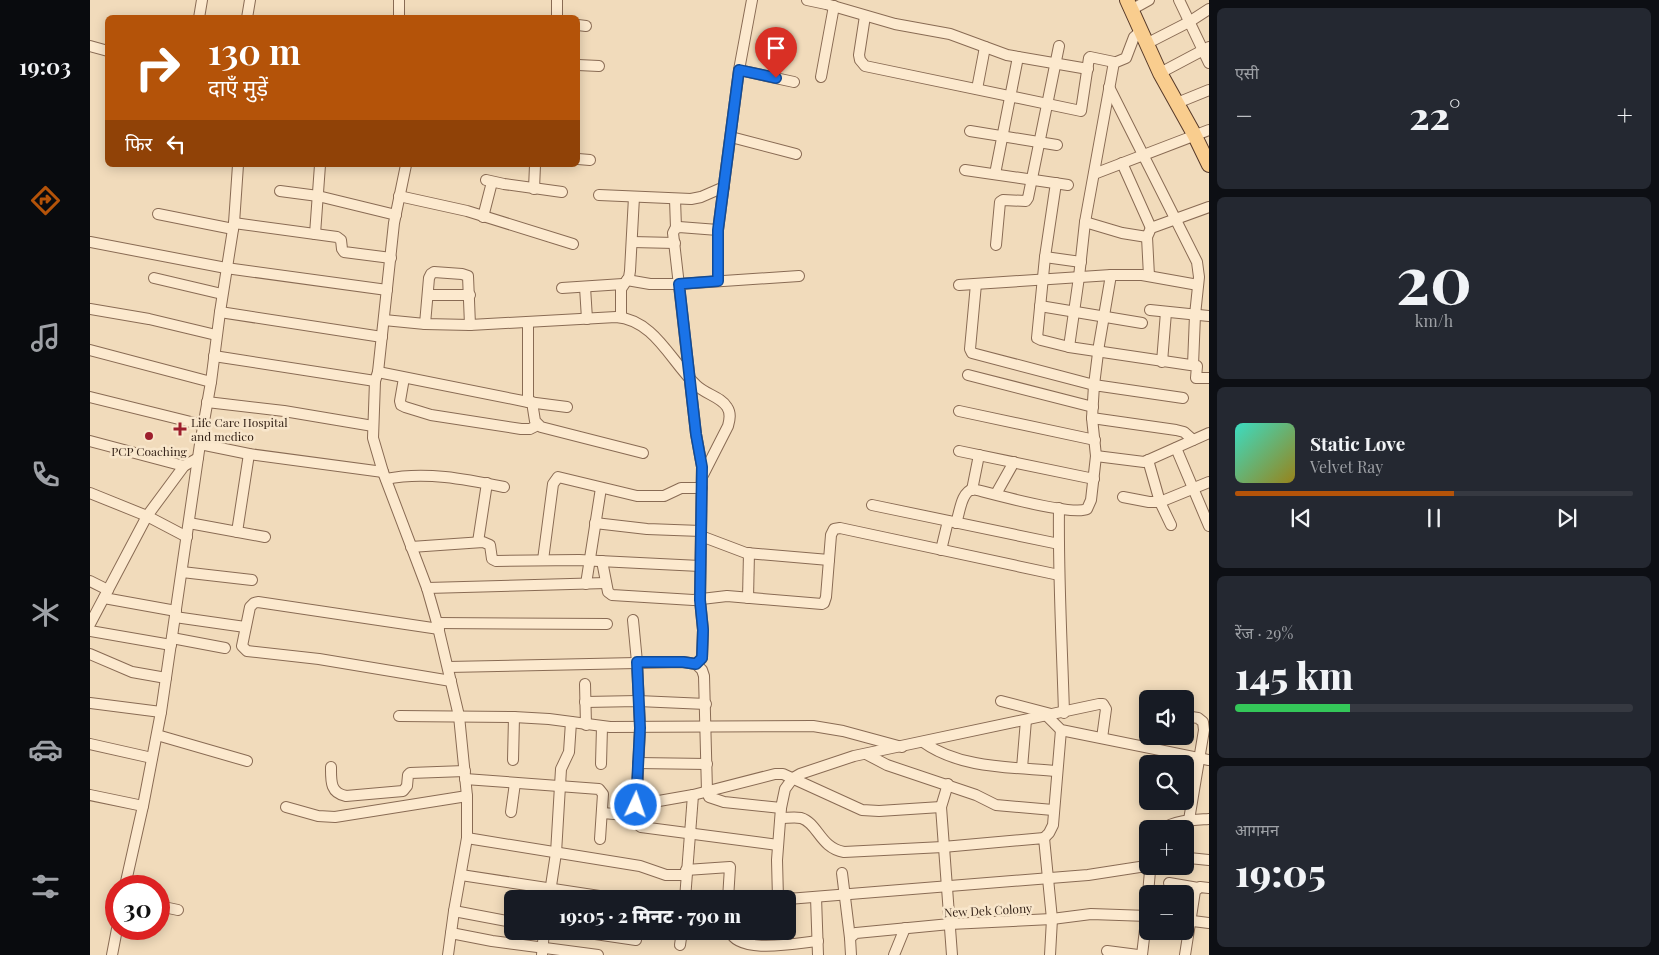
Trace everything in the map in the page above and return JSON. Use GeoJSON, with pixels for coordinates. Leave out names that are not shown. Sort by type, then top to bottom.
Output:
{"type":"FeatureCollection","features":[{"type":"Feature","properties":{"kind":"main road"},"geometry":{"type":"LineString","coordinates":[[1129,5],[1160,73],[1209,165]]}},
{"type":"Feature","properties":{"kind":"street"},"geometry":{"type":"LineString","coordinates":[[200,15],[202,0]]}},
{"type":"Feature","properties":{"kind":"street"},"geometry":{"type":"LineString","coordinates":[[248,15],[250,0]]}},
{"type":"Feature","properties":{"kind":"street"},"geometry":{"type":"LineString","coordinates":[[399,0],[399,15]]}},
{"type":"Feature","properties":{"kind":"street"},"geometry":{"type":"LineString","coordinates":[[557,0],[557,15]]}},
{"type":"Feature","properties":{"kind":"street"},"geometry":{"type":"LineString","coordinates":[[718,281],[718,230],[739,70],[752,0]]}},
{"type":"Feature","properties":{"kind":"street"},"geometry":{"type":"LineString","coordinates":[[811,0],[895,24],[950,34],[985,48],[1018,57],[1088,69]]}},
{"type":"Feature","properties":{"kind":"street"},"geometry":{"type":"LineString","coordinates":[[1129,5],[1149,0]]}},
{"type":"Feature","properties":{"kind":"street"},"geometry":{"type":"LineString","coordinates":[[1179,0],[1189,22],[1206,48],[1209,63]]}},
{"type":"Feature","properties":{"kind":"street"},"geometry":{"type":"LineString","coordinates":[[821,77],[834,6]]}},
{"type":"Feature","properties":{"kind":"street"},"geometry":{"type":"LineString","coordinates":[[865,16],[859,55],[860,60],[865,66],[1082,111],[1090,57],[1114,63],[1126,58],[1134,38],[1143,37],[1189,22],[1209,9]]}},
{"type":"Feature","properties":{"kind":"street"},"geometry":{"type":"LineString","coordinates":[[90,46],[105,50]]}},
{"type":"Feature","properties":{"kind":"street"},"geometry":{"type":"LineString","coordinates":[[996,245],[1000,202],[1004,200],[1027,200],[1059,46]]}},
{"type":"Feature","properties":{"kind":"street"},"geometry":{"type":"LineString","coordinates":[[977,88],[985,48]]}},
{"type":"Feature","properties":{"kind":"street"},"geometry":{"type":"LineString","coordinates":[[1160,73],[1206,48]]}},
{"type":"Feature","properties":{"kind":"street"},"geometry":{"type":"LineString","coordinates":[[995,174],[1018,57]]}},
{"type":"Feature","properties":{"kind":"street"},"geometry":{"type":"LineString","coordinates":[[1069,347],[1085,222],[1114,63]]}},
{"type":"Feature","properties":{"kind":"street"},"geometry":{"type":"LineString","coordinates":[[580,65],[599,66]]}},
{"type":"Feature","properties":{"kind":"street"},"geometry":{"type":"LineString","coordinates":[[739,70],[794,82]]}},
{"type":"Feature","properties":{"kind":"street"},"geometry":{"type":"LineString","coordinates":[[1109,87],[1199,268],[1193,365]]}},
{"type":"Feature","properties":{"kind":"street"},"geometry":{"type":"LineString","coordinates":[[1177,103],[1209,90]]}},
{"type":"Feature","properties":{"kind":"street"},"geometry":{"type":"LineString","coordinates":[[1094,174],[1194,134],[1209,130]]}},
{"type":"Feature","properties":{"kind":"street"},"geometry":{"type":"LineString","coordinates":[[970,131],[1057,144]]}},
{"type":"Feature","properties":{"kind":"street"},"geometry":{"type":"LineString","coordinates":[[731,137],[796,154]]}},
{"type":"Feature","properties":{"kind":"street"},"geometry":{"type":"LineString","coordinates":[[580,159],[590,160]]}},
{"type":"Feature","properties":{"kind":"street"},"geometry":{"type":"LineString","coordinates":[[1122,163],[1149,232],[1149,276]]}},
{"type":"Feature","properties":{"kind":"street"},"geometry":{"type":"LineString","coordinates":[[127,875],[161,712],[172,642],[200,444],[211,382],[222,294],[234,226],[238,167]]}},
{"type":"Feature","properties":{"kind":"street"},"geometry":{"type":"LineString","coordinates":[[315,234],[320,167]]}},
{"type":"Feature","properties":{"kind":"street"},"geometry":{"type":"LineString","coordinates":[[406,167],[396,214],[377,377],[373,438],[384,476],[427,588],[459,716],[467,796],[466,838],[448,955]]}},
{"type":"Feature","properties":{"kind":"street"},"geometry":{"type":"LineString","coordinates":[[534,188],[535,167]]}},
{"type":"Feature","properties":{"kind":"street"},"geometry":{"type":"LineString","coordinates":[[965,170],[1068,185]]}},
{"type":"Feature","properties":{"kind":"street"},"geometry":{"type":"LineString","coordinates":[[483,217],[489,181],[562,192]]}},
{"type":"Feature","properties":{"kind":"street"},"geometry":{"type":"LineString","coordinates":[[1056,183],[1045,257],[1037,338],[1069,347],[1193,365],[1197,366],[1196,378],[1209,378]]}},
{"type":"Feature","properties":{"kind":"street"},"geometry":{"type":"LineString","coordinates":[[599,195],[696,199],[724,187]]}},
{"type":"Feature","properties":{"kind":"street"},"geometry":{"type":"LineString","coordinates":[[280,191],[318,196],[396,214]]}},
{"type":"Feature","properties":{"kind":"street"},"geometry":{"type":"LineString","coordinates":[[399,196],[427,201],[573,244]]}},
{"type":"Feature","properties":{"kind":"street"},"geometry":{"type":"LineString","coordinates":[[621,317],[621,289],[630,275],[634,196]]}},
{"type":"Feature","properties":{"kind":"street"},"geometry":{"type":"LineString","coordinates":[[675,199],[676,228],[673,233],[703,476],[700,566],[700,600],[703,630],[702,658],[696,664]]}},
{"type":"Feature","properties":{"kind":"street"},"geometry":{"type":"LineString","coordinates":[[1085,222],[1122,233],[1149,232],[1174,219],[1209,207]]}},
{"type":"Feature","properties":{"kind":"street"},"geometry":{"type":"LineString","coordinates":[[158,214],[234,226],[315,234],[340,239],[344,252],[391,258]]}},
{"type":"Feature","properties":{"kind":"street"},"geometry":{"type":"LineString","coordinates":[[676,228],[718,230]]}},
{"type":"Feature","properties":{"kind":"street"},"geometry":{"type":"LineString","coordinates":[[90,242],[226,268],[387,290]]}},
{"type":"Feature","properties":{"kind":"street"},"geometry":{"type":"LineString","coordinates":[[632,242],[675,243]]}},
{"type":"Feature","properties":{"kind":"street"},"geometry":{"type":"LineString","coordinates":[[1045,257],[1081,262]]}},
{"type":"Feature","properties":{"kind":"street"},"geometry":{"type":"LineString","coordinates":[[425,324],[430,276],[434,272],[467,275],[470,280],[470,325]]}},
{"type":"Feature","properties":{"kind":"street"},"geometry":{"type":"LineString","coordinates":[[959,285],[1043,281],[1111,275],[1149,276],[1198,285]]}},
{"type":"Feature","properties":{"kind":"street"},"geometry":{"type":"LineString","coordinates":[[941,550],[965,494],[972,490],[1059,508],[1078,511],[1087,509],[1091,500],[1096,456],[1092,418],[1094,385],[1111,275]]}},
{"type":"Feature","properties":{"kind":"street"},"geometry":{"type":"LineString","coordinates":[[562,288],[625,282],[679,284],[798,276]]}},
{"type":"Feature","properties":{"kind":"street"},"geometry":{"type":"LineString","coordinates":[[154,278],[222,294]]}},
{"type":"Feature","properties":{"kind":"street"},"geometry":{"type":"LineString","coordinates":[[976,284],[970,351],[972,353],[1094,385],[1183,398]]}},
{"type":"Feature","properties":{"kind":"street"},"geometry":{"type":"LineString","coordinates":[[585,287],[587,318]]}},
{"type":"Feature","properties":{"kind":"street"},"geometry":{"type":"LineString","coordinates":[[428,295],[470,295]]}},
{"type":"Feature","properties":{"kind":"street"},"geometry":{"type":"LineString","coordinates":[[1040,306],[1142,324]]}},
{"type":"Feature","properties":{"kind":"street"},"geometry":{"type":"LineString","coordinates":[[90,309],[149,319],[216,335]]}},
{"type":"Feature","properties":{"kind":"street"},"geometry":{"type":"LineString","coordinates":[[1150,310],[1209,316]]}},
{"type":"Feature","properties":{"kind":"street"},"geometry":{"type":"LineString","coordinates":[[220,312],[382,337]]}},
{"type":"Feature","properties":{"kind":"street"},"geometry":{"type":"LineString","coordinates":[[1162,362],[1166,312]]}},
{"type":"Feature","properties":{"kind":"street"},"geometry":{"type":"LineString","coordinates":[[384,320],[425,324],[470,325],[621,317],[638,324],[654,335],[690,380],[703,391],[722,401],[730,414],[728,426],[703,476]]}},
{"type":"Feature","properties":{"kind":"street"},"geometry":{"type":"LineString","coordinates":[[528,322],[530,402],[534,419],[538,425],[643,453]]}},
{"type":"Feature","properties":{"kind":"street"},"geometry":{"type":"LineString","coordinates":[[90,350],[211,382]]}},
{"type":"Feature","properties":{"kind":"street"},"geometry":{"type":"LineString","coordinates":[[214,356],[377,377],[404,378],[530,402],[567,407]]}},
{"type":"Feature","properties":{"kind":"street"},"geometry":{"type":"LineString","coordinates":[[968,375],[1092,407]]}},
{"type":"Feature","properties":{"kind":"street"},"geometry":{"type":"LineString","coordinates":[[404,378],[400,401],[404,407],[431,415],[521,429],[530,429],[538,425]]}},
{"type":"Feature","properties":{"kind":"street"},"geometry":{"type":"LineString","coordinates":[[90,397],[203,425]]}},
{"type":"Feature","properties":{"kind":"street"},"geometry":{"type":"LineString","coordinates":[[207,402],[284,411],[373,426]]}},
{"type":"Feature","properties":{"kind":"street"},"geometry":{"type":"LineString","coordinates":[[959,411],[1094,440]]}},
{"type":"Feature","properties":{"kind":"street"},"geometry":{"type":"LineString","coordinates":[[1092,418],[1176,430],[1184,432],[1193,440]]}},
{"type":"Feature","properties":{"kind":"street"},"geometry":{"type":"LineString","coordinates":[[1096,456],[1138,462],[1148,460],[1209,434]]}},
{"type":"Feature","properties":{"kind":"street"},"geometry":{"type":"LineString","coordinates":[[90,441],[184,466]]}},
{"type":"Feature","properties":{"kind":"street"},"geometry":{"type":"LineString","coordinates":[[200,444],[384,476],[442,476],[504,487]]}},
{"type":"Feature","properties":{"kind":"street"},"geometry":{"type":"LineString","coordinates":[[1176,448],[1209,526]]}},
{"type":"Feature","properties":{"kind":"street"},"geometry":{"type":"LineString","coordinates":[[960,451],[1094,479]]}},
{"type":"Feature","properties":{"kind":"street"},"geometry":{"type":"LineString","coordinates":[[237,532],[249,454]]}},
{"type":"Feature","properties":{"kind":"street"},"geometry":{"type":"LineString","coordinates":[[972,490],[979,455]]}},
{"type":"Feature","properties":{"kind":"street"},"geometry":{"type":"LineString","coordinates":[[90,624],[147,516],[184,466],[198,458]]}},
{"type":"Feature","properties":{"kind":"street"},"geometry":{"type":"LineString","coordinates":[[1148,460],[1160,502],[1171,525]]}},
{"type":"Feature","properties":{"kind":"street"},"geometry":{"type":"LineString","coordinates":[[996,494],[1014,462]]}},
{"type":"Feature","properties":{"kind":"street"},"geometry":{"type":"LineString","coordinates":[[543,560],[553,484],[556,478],[560,477],[637,496],[664,496],[681,488],[702,488]]}},
{"type":"Feature","properties":{"kind":"street"},"geometry":{"type":"LineString","coordinates":[[1123,497],[1160,502],[1209,482]]}},
{"type":"Feature","properties":{"kind":"street"},"geometry":{"type":"LineString","coordinates":[[478,542],[487,483]]}},
{"type":"Feature","properties":{"kind":"street"},"geometry":{"type":"LineString","coordinates":[[586,584],[594,523],[601,488]]}},
{"type":"Feature","properties":{"kind":"street"},"geometry":{"type":"LineString","coordinates":[[90,493],[147,516],[187,537]]}},
{"type":"Feature","properties":{"kind":"street"},"geometry":{"type":"LineString","coordinates":[[872,505],[1059,544]]}},
{"type":"Feature","properties":{"kind":"street"},"geometry":{"type":"LineString","coordinates":[[1059,508],[1058,575],[1064,713]]}},
{"type":"Feature","properties":{"kind":"street"},"geometry":{"type":"LineString","coordinates":[[189,523],[265,537]]}},
{"type":"Feature","properties":{"kind":"street"},"geometry":{"type":"LineString","coordinates":[[594,523],[701,534],[734,550],[749,554],[829,560]]}},
{"type":"Feature","properties":{"kind":"street"},"geometry":{"type":"LineString","coordinates":[[602,561],[608,593],[614,596],[700,600],[727,596],[822,604],[826,600],[832,531],[840,528],[1058,575]]}},
{"type":"Feature","properties":{"kind":"street"},"geometry":{"type":"LineString","coordinates":[[411,547],[486,542],[490,545],[491,557],[494,560],[589,560],[700,566]]}},
{"type":"Feature","properties":{"kind":"street"},"geometry":{"type":"LineString","coordinates":[[748,598],[749,554]]}},
{"type":"Feature","properties":{"kind":"street"},"geometry":{"type":"LineString","coordinates":[[182,572],[252,580]]}},
{"type":"Feature","properties":{"kind":"street"},"geometry":{"type":"LineString","coordinates":[[90,581],[106,594],[176,614],[245,627]]}},
{"type":"Feature","properties":{"kind":"street"},"geometry":{"type":"LineString","coordinates":[[427,588],[606,583]]}},
{"type":"Feature","properties":{"kind":"street"},"geometry":{"type":"LineString","coordinates":[[451,681],[319,659],[247,651],[242,646],[250,607],[258,602],[438,626],[607,624]]}},
{"type":"Feature","properties":{"kind":"street"},"geometry":{"type":"LineString","coordinates":[[633,620],[640,728],[637,824],[640,827],[778,845]]}},
{"type":"Feature","properties":{"kind":"street"},"geometry":{"type":"LineString","coordinates":[[90,631],[225,648]]}},
{"type":"Feature","properties":{"kind":"street"},"geometry":{"type":"LineString","coordinates":[[90,654],[132,672],[166,678]]}},
{"type":"Feature","properties":{"kind":"street"},"geometry":{"type":"LineString","coordinates":[[448,667],[637,662],[683,662],[696,664],[702,670],[704,676],[707,791],[709,797],[781,813],[806,821],[827,844],[836,850],[853,852],[943,847],[1044,838],[1051,830],[1061,730],[1050,715],[1001,701]]}},
{"type":"Feature","properties":{"kind":"street"},"geometry":{"type":"LineString","coordinates":[[585,684],[586,725]]}},
{"type":"Feature","properties":{"kind":"street"},"geometry":{"type":"LineString","coordinates":[[585,702],[638,701],[706,704]]}},
{"type":"Feature","properties":{"kind":"street"},"geometry":{"type":"LineString","coordinates":[[90,703],[161,712]]}},
{"type":"Feature","properties":{"kind":"street"},"geometry":{"type":"LineString","coordinates":[[777,890],[776,870],[781,813],[785,789],[793,778],[818,768],[866,754],[1103,704],[1106,709],[1102,738]]}},
{"type":"Feature","properties":{"kind":"street"},"geometry":{"type":"LineString","coordinates":[[399,716],[514,716],[602,727],[640,728],[814,726],[843,731],[902,747]]}},
{"type":"Feature","properties":{"kind":"street"},"geometry":{"type":"LineString","coordinates":[[514,716],[514,760]]}},
{"type":"Feature","properties":{"kind":"street"},"geometry":{"type":"LineString","coordinates":[[1194,717],[1203,722],[1204,759],[1189,820],[1209,818]]}},
{"type":"Feature","properties":{"kind":"street"},"geometry":{"type":"LineString","coordinates":[[1022,768],[1026,720]]}},
{"type":"Feature","properties":{"kind":"street"},"geometry":{"type":"LineString","coordinates":[[550,890],[556,853],[562,769],[569,752],[571,722]]}},
{"type":"Feature","properties":{"kind":"street"},"geometry":{"type":"LineString","coordinates":[[601,764],[602,727]]}},
{"type":"Feature","properties":{"kind":"street"},"geometry":{"type":"LineString","coordinates":[[1061,730],[1204,759]]}},
{"type":"Feature","properties":{"kind":"street"},"geometry":{"type":"LineString","coordinates":[[156,735],[247,761]]}},
{"type":"Feature","properties":{"kind":"street"},"geometry":{"type":"LineString","coordinates":[[923,742],[939,752],[962,760],[1057,771]]}},
{"type":"Feature","properties":{"kind":"street"},"geometry":{"type":"LineString","coordinates":[[90,744],[152,758]]}},
{"type":"Feature","properties":{"kind":"street"},"geometry":{"type":"LineString","coordinates":[[866,754],[888,765],[976,794],[996,805],[1053,810]]}},
{"type":"Feature","properties":{"kind":"street"},"geometry":{"type":"LineString","coordinates":[[638,763],[707,764]]}},
{"type":"Feature","properties":{"kind":"street"},"geometry":{"type":"LineString","coordinates":[[331,767],[331,784],[334,790],[339,795],[346,796],[403,791],[406,789],[407,778],[410,774],[465,775],[515,783],[599,789],[603,794],[600,839]]}},
{"type":"Feature","properties":{"kind":"street"},"geometry":{"type":"LineString","coordinates":[[603,813],[636,810],[775,774],[783,774],[793,778],[862,810],[879,811],[941,807]]}},
{"type":"Feature","properties":{"kind":"street"},"geometry":{"type":"LineString","coordinates":[[511,812],[515,783]]}},
{"type":"Feature","properties":{"kind":"street"},"geometry":{"type":"LineString","coordinates":[[948,784],[941,807],[952,955]]}},
{"type":"Feature","properties":{"kind":"street"},"geometry":{"type":"LineString","coordinates":[[90,795],[143,806]]}},
{"type":"Feature","properties":{"kind":"street"},"geometry":{"type":"LineString","coordinates":[[685,890],[693,795]]}},
{"type":"Feature","properties":{"kind":"street"},"geometry":{"type":"LineString","coordinates":[[286,807],[308,814],[335,817],[467,796]]}},
{"type":"Feature","properties":{"kind":"street"},"geometry":{"type":"LineString","coordinates":[[466,838],[640,866],[666,875],[730,867],[729,890]]}},
{"type":"Feature","properties":{"kind":"street"},"geometry":{"type":"LineString","coordinates":[[1044,838],[1052,919],[1050,955]]}},
{"type":"Feature","properties":{"kind":"street"},"geometry":{"type":"LineString","coordinates":[[1194,858],[1209,860]]}},
{"type":"Feature","properties":{"kind":"street"},"geometry":{"type":"LineString","coordinates":[[796,898],[1104,873],[1139,867]]}},
{"type":"Feature","properties":{"kind":"street"},"geometry":{"type":"LineString","coordinates":[[842,873],[851,955]]}},
{"type":"Feature","properties":{"kind":"street"},"geometry":{"type":"LineString","coordinates":[[461,875],[530,890]]}},
{"type":"Feature","properties":{"kind":"street"},"geometry":{"type":"LineString","coordinates":[[1169,883],[1209,888]]}},
{"type":"Feature","properties":{"kind":"street"},"geometry":{"type":"LineString","coordinates":[[1194,895],[1198,888]]}},
{"type":"Feature","properties":{"kind":"street"},"geometry":{"type":"LineString","coordinates":[[816,897],[818,955]]}},
{"type":"Feature","properties":{"kind":"street"},"geometry":{"type":"LineString","coordinates":[[170,908],[178,910]]}},
{"type":"Feature","properties":{"kind":"street"},"geometry":{"type":"LineString","coordinates":[[454,912],[504,921]]}},
{"type":"Feature","properties":{"kind":"street","name":"New Dek Colony"},"geometry":{"type":"LineString","coordinates":[[850,938],[856,933],[950,924],[1052,919],[1091,914],[1139,916]]}},
{"type":"Feature","properties":{"kind":"street"},"geometry":{"type":"LineString","coordinates":[[1194,921],[1209,923]]}},
{"type":"Feature","properties":{"kind":"street"},"geometry":{"type":"LineString","coordinates":[[894,955],[905,928]]}},
{"type":"Feature","properties":{"kind":"street"},"geometry":{"type":"LineString","coordinates":[[451,933],[542,951],[598,955]]}},
{"type":"Feature","properties":{"kind":"street"},"geometry":{"type":"LineString","coordinates":[[112,955],[115,940]]}},
{"type":"Feature","properties":{"kind":"street"},"geometry":{"type":"LineString","coordinates":[[680,945],[681,940]]}},
{"type":"Feature","properties":{"kind":"street"},"geometry":{"type":"LineString","coordinates":[[736,940],[754,947],[818,941]]}},
{"type":"Feature","properties":{"kind":"street"},"geometry":{"type":"LineString","coordinates":[[1142,955],[1144,940]]}},
{"type":"Feature","properties":{"kind":"street"},"geometry":{"type":"LineString","coordinates":[[1185,955],[1186,940]]}},
{"type":"Feature","properties":{"kind":"street"},"geometry":{"type":"LineString","coordinates":[[1107,951],[1138,955]]}},
{"type":"Feature","properties":{"kind":"place","name":"Life Care Hospital and medico"},"geometry":{"type":"Point","coordinates":[180,429]}},
{"type":"Feature","properties":{"kind":"place","name":"PCP Coaching"},"geometry":{"type":"Point","coordinates":[149,436]}},
{"type":"Feature","properties":{"kind":"route"},"geometry":{"type":"LineString","coordinates":[[636,805],[640,728],[637,662],[690,662],[696,664],[702,658],[703,630],[700,600],[703,476],[696,434],[679,284],[718,281],[718,230],[739,70],[776,78]]}}]}
